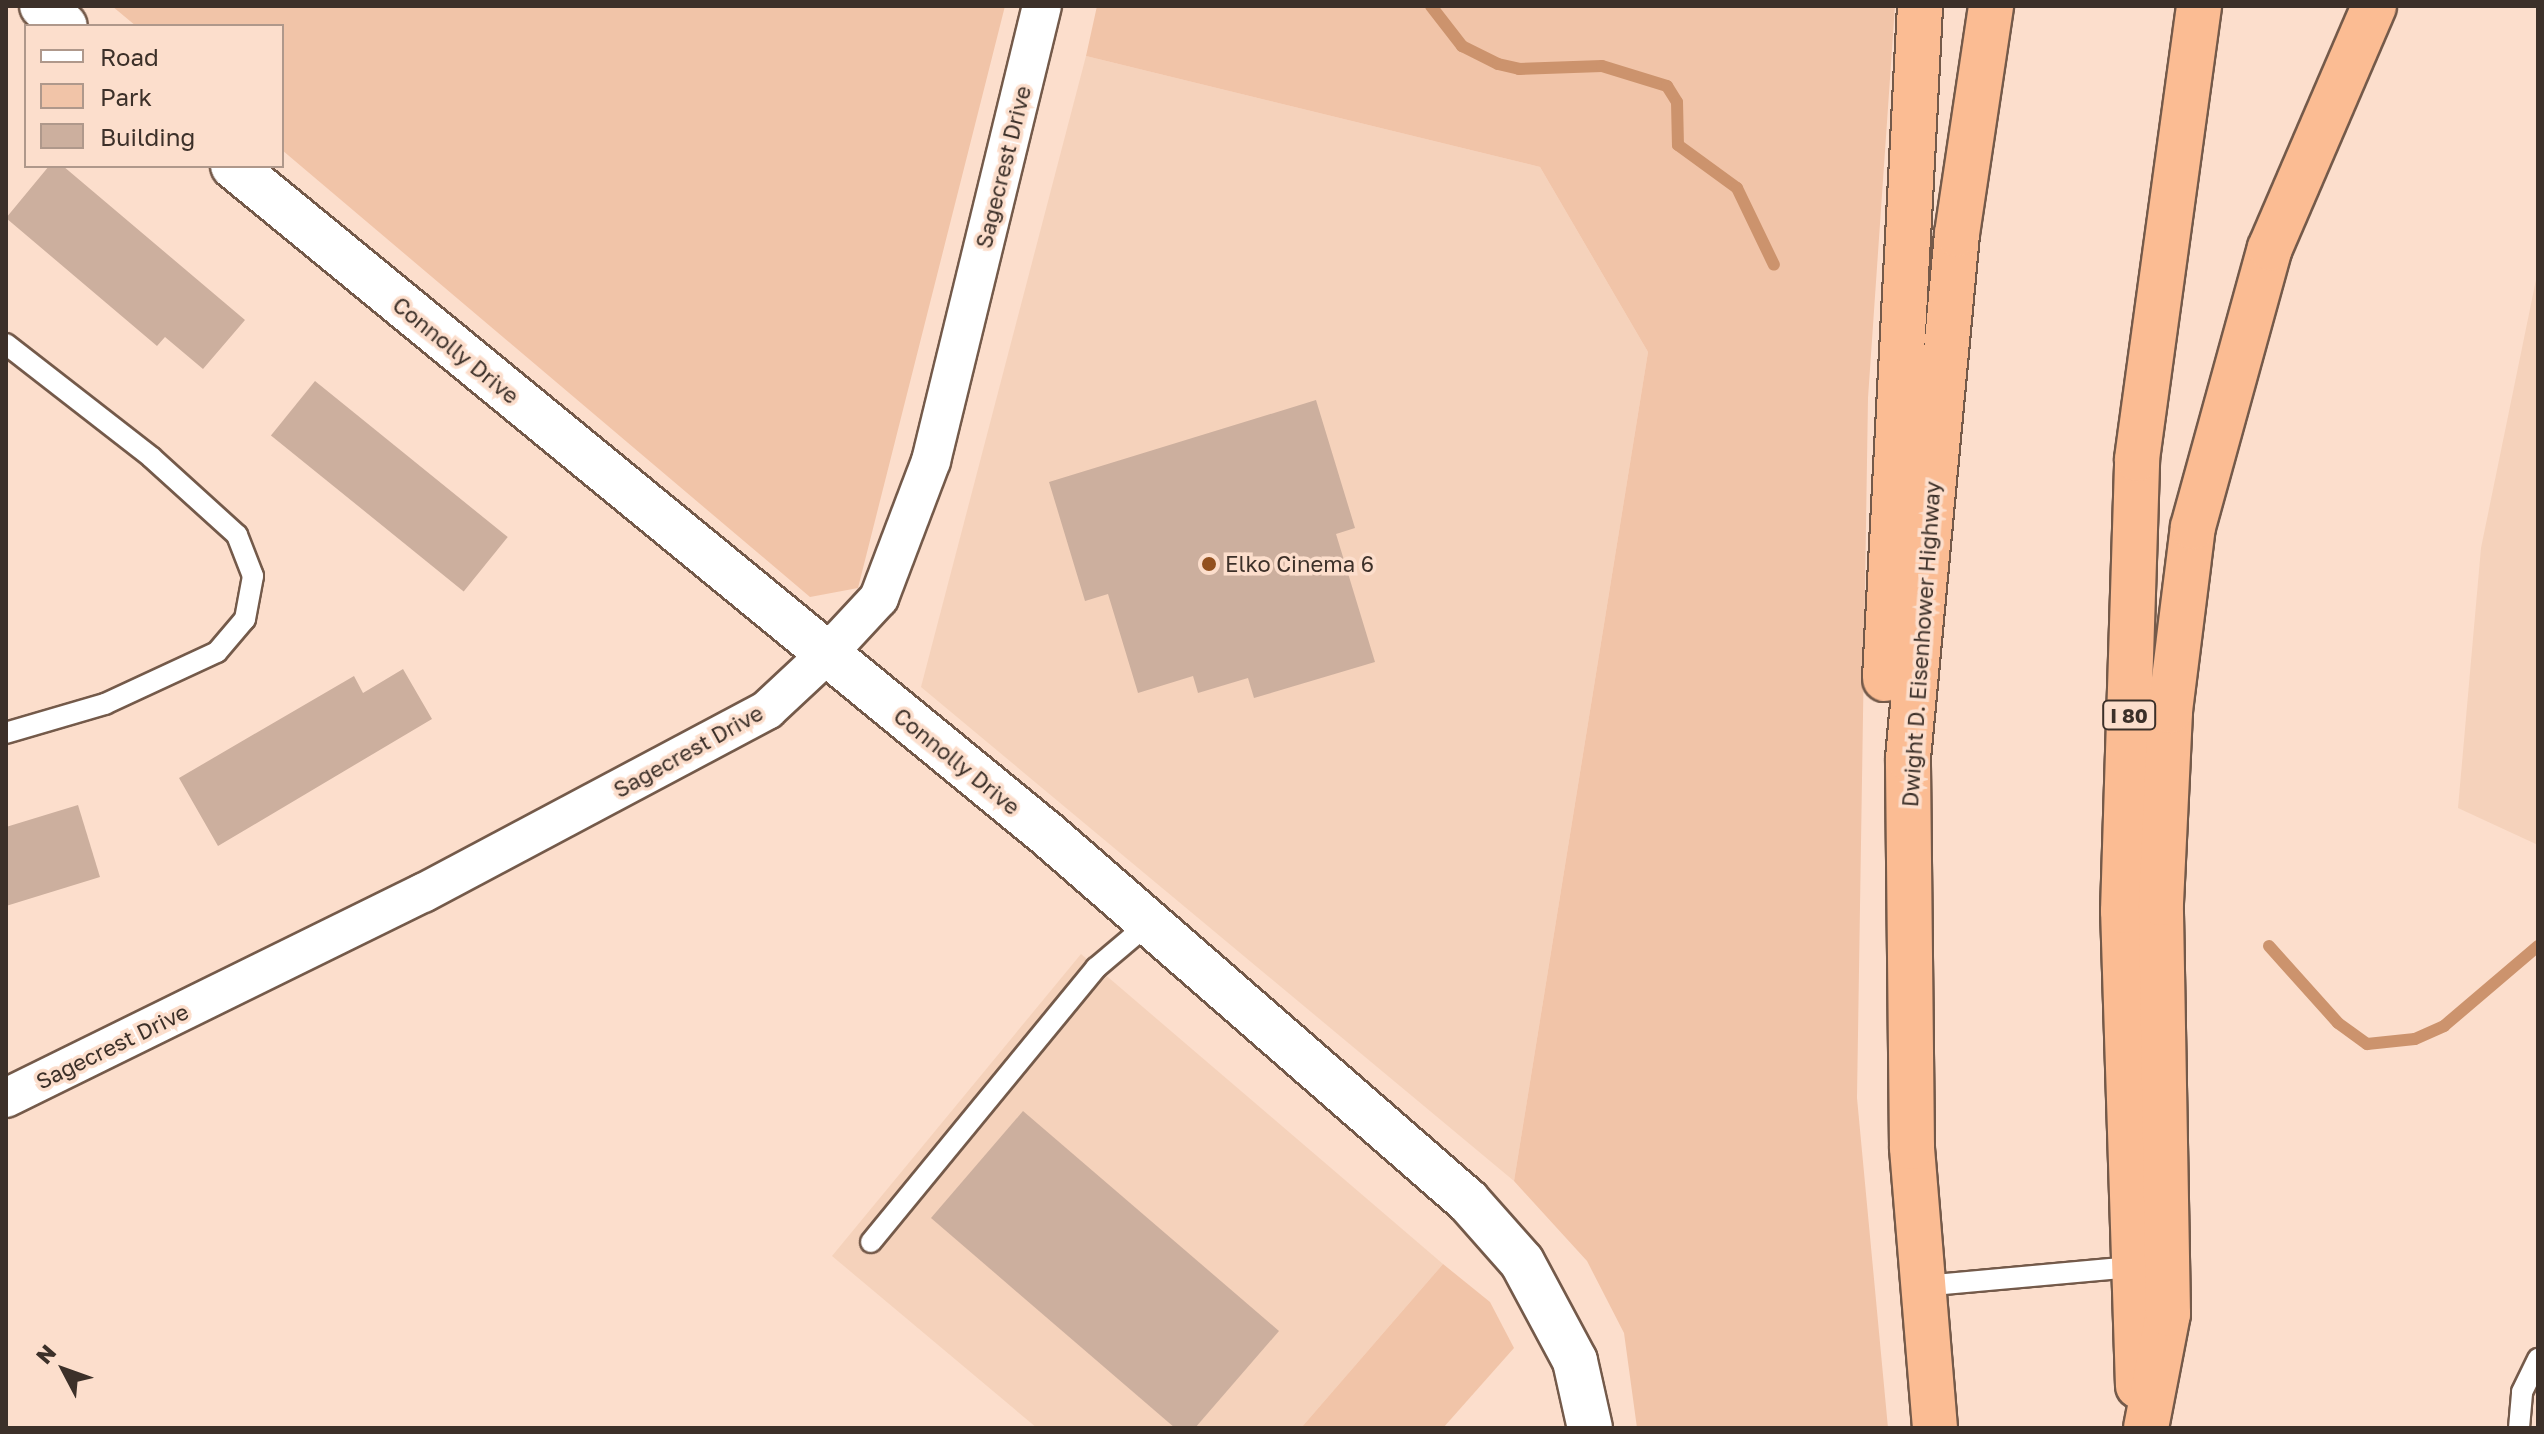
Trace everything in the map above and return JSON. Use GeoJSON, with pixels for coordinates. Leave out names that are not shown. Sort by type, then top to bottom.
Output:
{"type":"FeatureCollection","features":[{"type":"Feature","properties":{"kind":"highway"},"geometry":{"type":"LineString","coordinates":[[1912,1147],[1885,693],[1920,6]]}},
{"type":"Feature","properties":{"kind":"highway","name":"Dwight D. Eisenhower Highway"},"geometry":{"type":"LineString","coordinates":[[1935,1428],[1912,1147],[1908,758],[1957,234],[1991,6]]}},
{"type":"Feature","properties":{"kind":"highway","name":"I 80"},"geometry":{"type":"LineString","coordinates":[[2143,1428],[2130,1267],[2123,911],[2137,459],[2199,6]]}},
{"type":"Feature","properties":{"kind":"highway"},"geometry":{"type":"LineString","coordinates":[[2143,1428],[2168,1314],[2161,903],[2170,711],[2193,527],[2270,248],[2374,6]]}},
{"type":"Feature","properties":{"kind":"street"},"geometry":{"type":"LineString","coordinates":[[42,6],[63,24]]}},
{"type":"Feature","properties":{"kind":"street","name":"Sagecrest Drive"},"geometry":{"type":"LineString","coordinates":[[6,1098],[423,893],[753,717],[826,655],[879,598],[931,461],[1042,6]]}},
{"type":"Feature","properties":{"kind":"street","name":"Connolly Drive"},"geometry":{"type":"LineString","coordinates":[[235,168],[1149,923],[1468,1201],[1522,1262],[1575,1361],[1590,1428]]}},
{"type":"Feature","properties":{"kind":"lane"},"geometry":{"type":"LineString","coordinates":[[6,344],[151,457],[237,535],[253,576],[245,619],[217,652],[105,704],[6,733]]}},
{"type":"Feature","properties":{"kind":"lane"},"geometry":{"type":"LineString","coordinates":[[871,1242],[1096,968],[1149,923]]}},
{"type":"Feature","properties":{"kind":"lane"},"geometry":{"type":"LineString","coordinates":[[1923,1286],[2130,1267]]}},
{"type":"Feature","properties":{"kind":"lane"},"geometry":{"type":"LineString","coordinates":[[2519,1428],[2522,1392],[2538,1359]]}},
{"type":"Feature","properties":{"kind":"shaded area"},"geometry":{"type":"Polygon","coordinates":[[[1086,56],[1540,167],[1648,352],[1514,1181],[921,687],[1086,56]]]}},
{"type":"Feature","properties":{"kind":"shaded area"},"geometry":{"type":"Polygon","coordinates":[[[2538,270],[2538,845],[2458,808],[2481,548],[2538,270]]]}},
{"type":"Feature","properties":{"kind":"shaded area"},"geometry":{"type":"Polygon","coordinates":[[[1081,954],[1443,1264],[1301,1428],[1037,1428],[832,1256],[1081,954]]]}},
{"type":"Feature","properties":{"kind":"green space"},"geometry":{"type":"Polygon","coordinates":[[[112,6],[1005,6],[858,588],[810,597],[284,152],[284,24],[134,24],[112,6]]]}},
{"type":"Feature","properties":{"kind":"green space"},"geometry":{"type":"Polygon","coordinates":[[[1097,6],[1895,6],[1868,398],[1857,1098],[1888,1428],[1637,1428],[1624,1333],[1587,1261],[1514,1181],[1648,352],[1540,167],[1086,56],[1097,6]]]}},
{"type":"Feature","properties":{"kind":"green space"},"geometry":{"type":"Polygon","coordinates":[[[1443,1264],[1490,1302],[1514,1348],[1443,1428],[1301,1428],[1443,1264]]]}},
{"type":"Feature","properties":{"kind":"building"},"geometry":{"type":"Polygon","coordinates":[[[47,168],[65,168],[245,320],[203,369],[165,337],[157,346],[6,218],[47,168]]]}},
{"type":"Feature","properties":{"kind":"building"},"geometry":{"type":"Polygon","coordinates":[[[315,381],[508,537],[464,591],[271,435],[315,381]]]}},
{"type":"Feature","properties":{"kind":"building","name":"Elko Cinema 6"},"geometry":{"type":"Polygon","coordinates":[[[1316,400],[1355,528],[1336,534],[1375,662],[1254,698],[1248,678],[1198,693],[1193,676],[1138,693],[1108,594],[1085,601],[1049,482],[1316,400]]]}},
{"type":"Feature","properties":{"kind":"building"},"geometry":{"type":"Polygon","coordinates":[[[403,669],[432,719],[218,846],[179,778],[354,676],[363,693],[403,669]]]}},
{"type":"Feature","properties":{"kind":"building"},"geometry":{"type":"Polygon","coordinates":[[[78,805],[100,877],[6,906],[6,827],[78,805]]]}},
{"type":"Feature","properties":{"kind":"building"},"geometry":{"type":"Polygon","coordinates":[[[1023,1111],[1279,1331],[1195,1428],[1175,1428],[931,1218],[1023,1111]]]}},
{"type":"Feature","properties":{"kind":"waterway"},"geometry":{"type":"LineString","coordinates":[[1431,6],[1462,46],[1498,64],[1519,69],[1602,66],[1667,86],[1677,102],[1678,145],[1737,188],[1774,265]]}},
{"type":"Feature","properties":{"kind":"waterway"},"geometry":{"type":"LineString","coordinates":[[2269,946],[2338,1023],[2367,1044],[2415,1039],[2444,1026],[2538,946]]}},
{"type":"Feature","properties":{"kind":"place","name":"Elko Cinema 6"},"geometry":{"type":"Point","coordinates":[1209,564]}}]}
